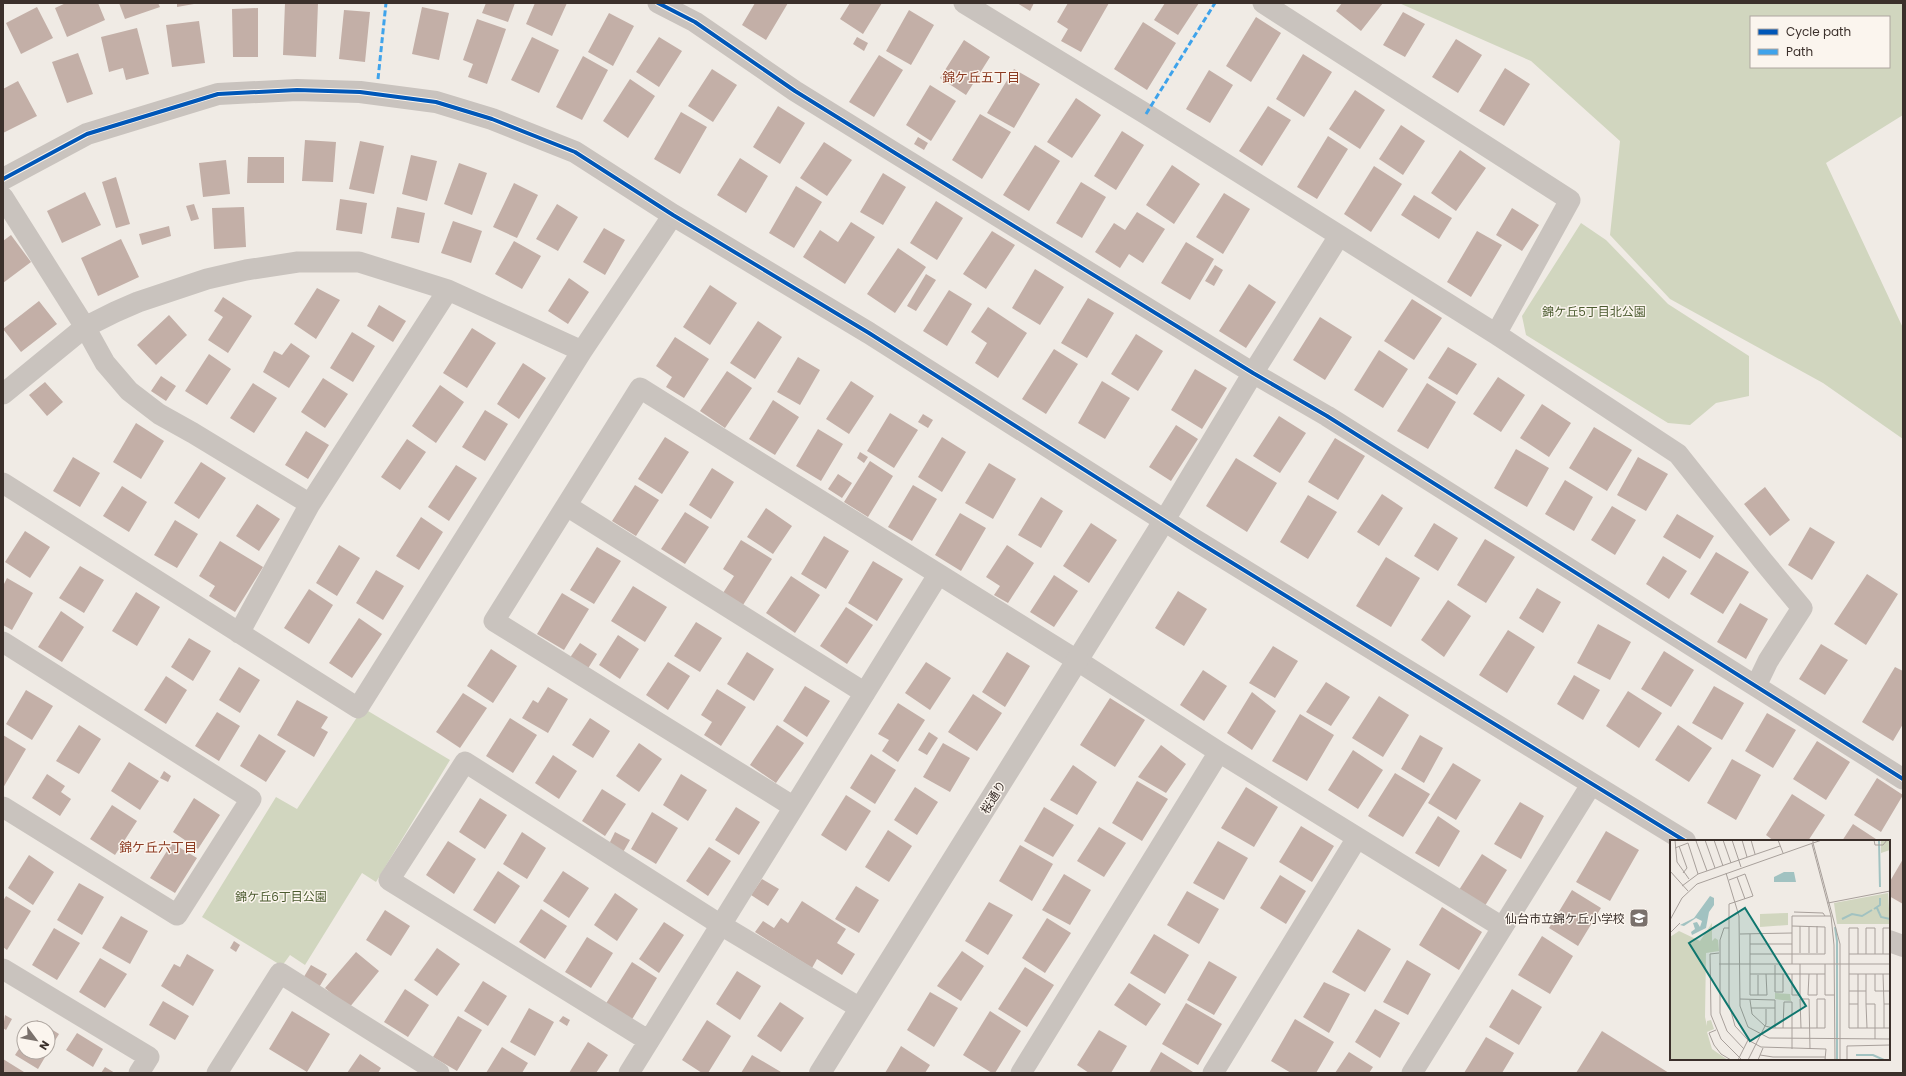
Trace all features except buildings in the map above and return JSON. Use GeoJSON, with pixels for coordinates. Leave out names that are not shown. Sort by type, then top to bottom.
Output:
{"type":"FeatureCollection","features":[{"type":"Feature","properties":{"kind":"street"},"geometry":{"type":"LineString","coordinates":[[658,3],[695,22],[795,91],[1253,373],[1327,416],[1903,780]]}},
{"type":"Feature","properties":{"kind":"street"},"geometry":{"type":"LineString","coordinates":[[964,3],[1496,334],[1678,454],[1802,608],[1768,661],[1756,686]]}},
{"type":"Feature","properties":{"kind":"street"},"geometry":{"type":"LineString","coordinates":[[1263,3],[1570,200],[1496,334]]}},
{"type":"Feature","properties":{"kind":"street"},"geometry":{"type":"LineString","coordinates":[[3,179],[87,134],[218,94],[297,90],[360,92],[436,102],[499,122],[574,152],[674,215],[875,337],[1164,521],[1591,785],[1684,840]]}},
{"type":"Feature","properties":{"kind":"street"},"geometry":{"type":"LineString","coordinates":[[3,197],[85,327],[105,363],[129,392],[159,414],[199,436],[310,504]]}},
{"type":"Feature","properties":{"kind":"street"},"geometry":{"type":"LineString","coordinates":[[3,483],[358,708],[582,351],[674,215]]}},
{"type":"Feature","properties":{"kind":"street"},"geometry":{"type":"LineString","coordinates":[[1164,521],[1253,373],[1339,236]]}},
{"type":"Feature","properties":{"kind":"street"},"geometry":{"type":"LineString","coordinates":[[3,394],[85,327],[138,302],[207,279],[246,270],[298,262],[359,262],[448,290],[582,351]]}},
{"type":"Feature","properties":{"kind":"street"},"geometry":{"type":"LineString","coordinates":[[240,633],[310,504],[448,290]]}},
{"type":"Feature","properties":{"kind":"street"},"geometry":{"type":"LineString","coordinates":[[794,807],[494,621],[640,388],[1078,661],[1219,752],[1502,927]]}},
{"type":"Feature","properties":{"kind":"street"},"geometry":{"type":"LineString","coordinates":[[567,506],[865,693]]}},
{"type":"Feature","properties":{"kind":"street","name":"桜通り"},"geometry":{"type":"LineString","coordinates":[[820,1073],[1164,521]]}},
{"type":"Feature","properties":{"kind":"street"},"geometry":{"type":"LineString","coordinates":[[629,1073],[938,575]]}},
{"type":"Feature","properties":{"kind":"street"},"geometry":{"type":"LineString","coordinates":[[3,642],[251,799],[177,915],[3,807]]}},
{"type":"Feature","properties":{"kind":"street"},"geometry":{"type":"LineString","coordinates":[[1021,1073],[1219,752]]}},
{"type":"Feature","properties":{"kind":"street"},"geometry":{"type":"LineString","coordinates":[[649,1041],[389,880],[465,762],[721,925],[860,1008]]}},
{"type":"Feature","properties":{"kind":"street"},"geometry":{"type":"LineString","coordinates":[[1412,1073],[1591,785]]}},
{"type":"Feature","properties":{"kind":"street"},"geometry":{"type":"LineString","coordinates":[[1213,1073],[1357,838]]}},
{"type":"Feature","properties":{"kind":"street"},"geometry":{"type":"LineString","coordinates":[[1890,941],[1903,946]]}},
{"type":"Feature","properties":{"kind":"street"},"geometry":{"type":"LineString","coordinates":[[3,969],[150,1057],[139,1073]]}},
{"type":"Feature","properties":{"kind":"street"},"geometry":{"type":"LineString","coordinates":[[217,1073],[280,973],[439,1073]]}},
{"type":"Feature","properties":{"kind":"green space"},"geometry":{"type":"Polygon","coordinates":[[[1399,3],[1903,3],[1903,115],[1826,163],[1903,328],[1903,439],[1823,383],[1670,299],[1610,235],[1620,141],[1531,61],[1399,3]]]}},
{"type":"Feature","properties":{"kind":"green space","name":"錦ケ丘5丁目北公園"},"geometry":{"type":"Polygon","coordinates":[[[1581,223],[1606,240],[1668,304],[1749,356],[1749,396],[1716,403],[1690,425],[1668,423],[1526,335],[1522,316],[1581,223]]]}},
{"type":"Feature","properties":{"kind":"green space","name":"錦ケ丘6丁目公園"},"geometry":{"type":"Polygon","coordinates":[[[363,708],[450,760],[376,882],[362,873],[305,965],[290,955],[282,966],[202,917],[276,797],[297,809],[363,708]]]}},
{"type":"Feature","properties":{"kind":"marked path"},"geometry":{"type":"LineString","coordinates":[[378,79],[386,3]]}},
{"type":"Feature","properties":{"kind":"marked path"},"geometry":{"type":"LineString","coordinates":[[1146,114],[1215,3]]}},
{"type":"Feature","properties":{"kind":"cycle path"},"geometry":{"type":"LineString","coordinates":[[658,3],[695,22],[795,91],[1253,373],[1327,416],[1903,779]]}},
{"type":"Feature","properties":{"kind":"cycle path"},"geometry":{"type":"LineString","coordinates":[[3,179],[87,134],[218,94],[297,90],[360,92],[436,102],[492,119],[575,152],[673,215],[869,333],[1195,540],[1683,840]]}},
{"type":"Feature","properties":{"kind":"place","name":"仙台市立錦ケ丘小学校"},"geometry":{"type":"Point","coordinates":[1639,918]}},
{"type":"Feature","properties":{"kind":"district","name":"錦ケ丘五丁目"},"geometry":{"type":"Point","coordinates":[981,77]}},
{"type":"Feature","properties":{"kind":"district","name":"錦ケ丘六丁目"},"geometry":{"type":"Point","coordinates":[158,847]}}]}
